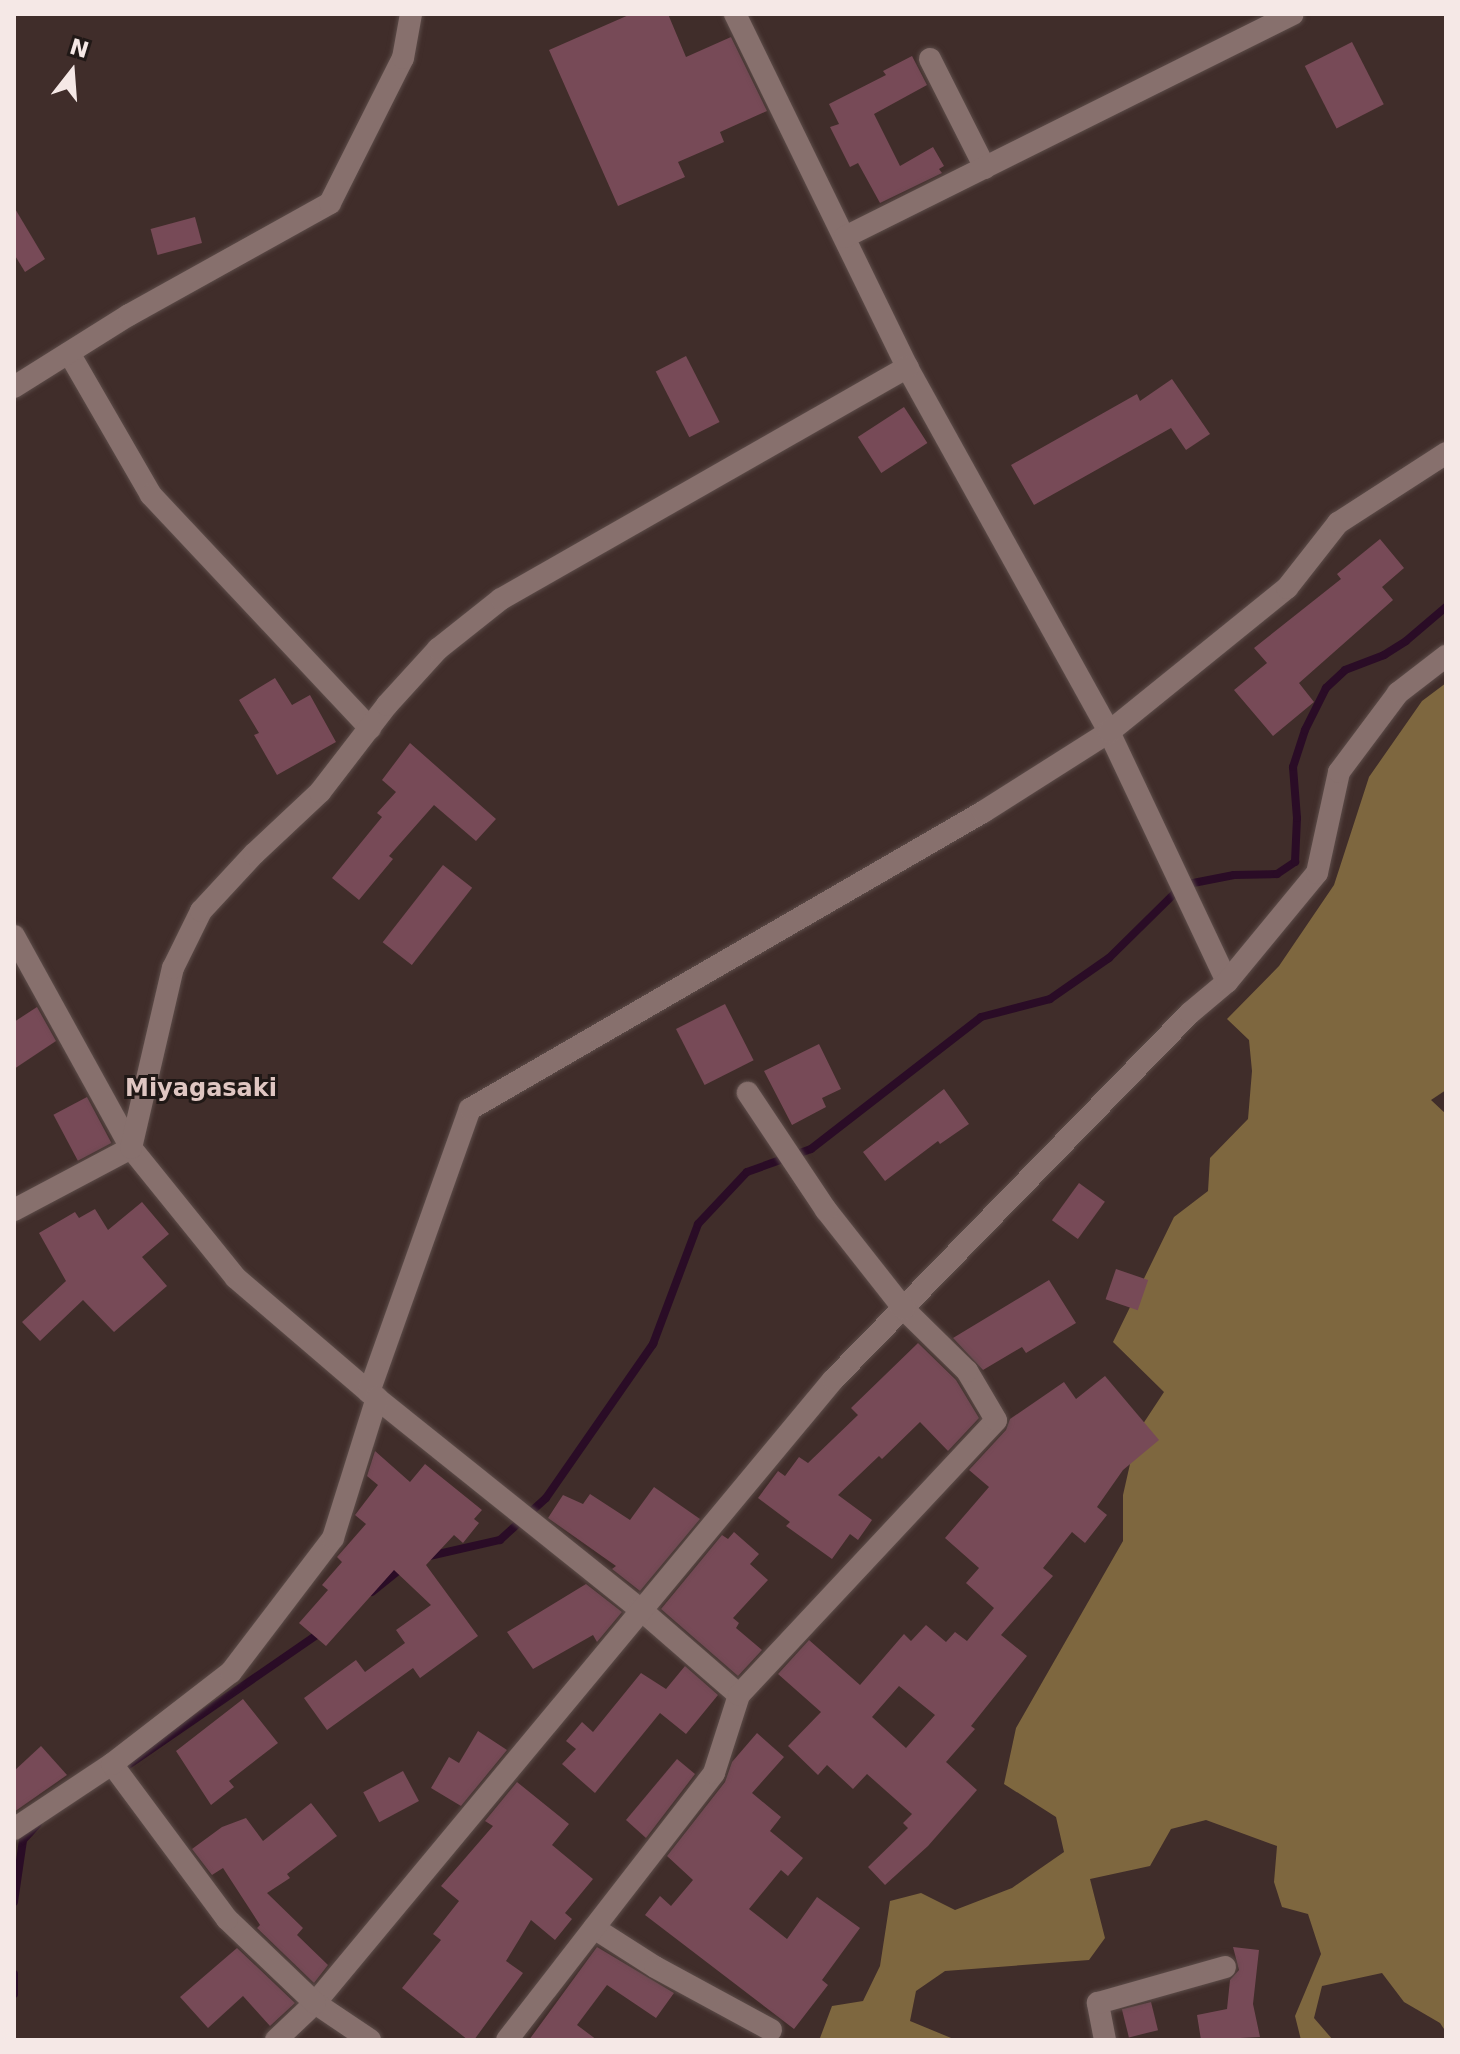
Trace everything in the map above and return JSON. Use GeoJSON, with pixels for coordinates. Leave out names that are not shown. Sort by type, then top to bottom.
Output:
{"type":"FeatureCollection","features":[{"type":"Feature","properties":{"kind":"street"},"geometry":{"type":"LineString","coordinates":[[14,387],[330,203],[403,58],[411,14]]}},
{"type":"Feature","properties":{"kind":"street"},"geometry":{"type":"LineString","coordinates":[[735,14],[907,367],[1109,732],[1227,982]]}},
{"type":"Feature","properties":{"kind":"street"},"geometry":{"type":"LineString","coordinates":[[845,237],[1293,14]]}},
{"type":"Feature","properties":{"kind":"street"},"geometry":{"type":"LineString","coordinates":[[930,59],[985,168]]}},
{"type":"Feature","properties":{"kind":"street"},"geometry":{"type":"LineString","coordinates":[[69,353],[151,495],[370,728]]}},
{"type":"Feature","properties":{"kind":"street"},"geometry":{"type":"LineString","coordinates":[[14,1210],[131,1148],[173,968],[201,911],[254,854],[320,792],[438,649],[501,599],[907,367]]}},
{"type":"Feature","properties":{"kind":"street"},"geometry":{"type":"LineString","coordinates":[[14,1829],[112,1764],[231,1672],[333,1538],[373,1395],[470,1109],[983,812],[1109,732],[1287,588],[1338,523],[1446,453]]}},
{"type":"Feature","properties":{"kind":"street"},"geometry":{"type":"LineString","coordinates":[[276,2040],[315,2003],[833,1380],[1190,1013],[1227,982],[1317,873],[1339,772],[1398,693],[1446,656]]}},
{"type":"Feature","properties":{"kind":"street"},"geometry":{"type":"LineString","coordinates":[[14,936],[131,1148],[236,1278],[373,1395],[640,1609],[739,1695]]}},
{"type":"Feature","properties":{"kind":"street"},"geometry":{"type":"LineString","coordinates":[[507,2040],[714,1773],[739,1695],[996,1420],[967,1371],[904,1309],[826,1210],[748,1093]]}},
{"type":"Feature","properties":{"kind":"street"},"geometry":{"type":"LineString","coordinates":[[112,1764],[227,1919],[315,2003],[370,2040]]}},
{"type":"Feature","properties":{"kind":"street"},"geometry":{"type":"LineString","coordinates":[[594,1928],[655,1967],[771,2030]]}},
{"type":"Feature","properties":{"kind":"street"},"geometry":{"type":"LineString","coordinates":[[1105,2040],[1098,2003],[1225,1967]]}},
{"type":"Feature","properties":{"kind":"shaded area"},"geometry":{"type":"Polygon","coordinates":[[[1446,683],[1446,1090],[1431,1100],[1446,1114],[1446,2032],[1440,2023],[1404,2002],[1382,1973],[1322,1986],[1314,2018],[1333,2040],[1301,2040],[1295,2016],[1321,1954],[1308,1914],[1282,1907],[1274,1882],[1277,1846],[1206,1820],[1171,1829],[1150,1866],[1090,1879],[1105,1938],[1089,1960],[945,1971],[916,1991],[910,2021],[956,2040],[820,2038],[832,2006],[863,2001],[880,1966],[890,1901],[921,1893],[955,1910],[1012,1888],[1064,1852],[1056,1817],[1004,1784],[1016,1728],[1123,1541],[1123,1495],[1137,1433],[1164,1392],[1113,1342],[1174,1217],[1208,1191],[1210,1158],[1248,1119],[1252,1071],[1249,1040],[1227,1019],[1279,966],[1334,885],[1369,777],[1422,701],[1446,683]]]}},
{"type":"Feature","properties":{"kind":"building"},"geometry":{"type":"Polygon","coordinates":[[[631,14],[668,14],[686,57],[731,37],[767,111],[720,132],[724,142],[678,162],[685,177],[618,206],[549,50],[631,14]]]}},
{"type":"Feature","properties":{"kind":"building"},"geometry":{"type":"Polygon","coordinates":[[[1352,42],[1384,104],[1337,128],[1305,66],[1352,42]]]}},
{"type":"Feature","properties":{"kind":"building"},"geometry":{"type":"Polygon","coordinates":[[[912,56],[927,85],[874,114],[900,166],[933,147],[944,166],[939,169],[942,173],[880,203],[858,163],[850,167],[830,127],[839,124],[829,104],[886,75],[883,71],[912,56]]]}},
{"type":"Feature","properties":{"kind":"building"},"geometry":{"type":"Polygon","coordinates":[[[14,207],[45,259],[25,272],[14,254],[14,207]]]}},
{"type":"Feature","properties":{"kind":"building"},"geometry":{"type":"Polygon","coordinates":[[[195,217],[202,243],[158,255],[151,229],[195,217]]]}},
{"type":"Feature","properties":{"kind":"building"},"geometry":{"type":"Polygon","coordinates":[[[686,356],[720,422],[689,437],[656,371],[686,356]]]}},
{"type":"Feature","properties":{"kind":"building"},"geometry":{"type":"Polygon","coordinates":[[[1172,379],[1210,434],[1186,450],[1171,428],[1034,505],[1011,465],[1137,394],[1140,401],[1172,379]]]}},
{"type":"Feature","properties":{"kind":"building"},"geometry":{"type":"Polygon","coordinates":[[[904,407],[927,443],[881,473],[858,437],[904,407]]]}},
{"type":"Feature","properties":{"kind":"building"},"geometry":{"type":"Polygon","coordinates":[[[1380,539],[1404,568],[1382,587],[1393,600],[1299,683],[1314,702],[1273,736],[1234,690],[1267,663],[1254,648],[1341,579],[1337,574],[1380,539]]]}},
{"type":"Feature","properties":{"kind":"building"},"geometry":{"type":"Polygon","coordinates":[[[275,678],[292,705],[310,695],[336,742],[277,775],[254,735],[259,733],[239,700],[275,678]]]}},
{"type":"Feature","properties":{"kind":"building"},"geometry":{"type":"Polygon","coordinates":[[[410,743],[496,819],[476,841],[434,805],[389,856],[393,859],[359,900],[332,878],[382,817],[377,813],[396,792],[382,780],[410,743]]]}},
{"type":"Feature","properties":{"kind":"building"},"geometry":{"type":"Polygon","coordinates":[[[443,865],[472,888],[412,965],[383,942],[443,865]]]}},
{"type":"Feature","properties":{"kind":"building"},"geometry":{"type":"Polygon","coordinates":[[[725,1004],[754,1060],[705,1085],[676,1029],[725,1004]]]}},
{"type":"Feature","properties":{"kind":"building"},"geometry":{"type":"Polygon","coordinates":[[[37,1007],[56,1041],[14,1069],[14,1022],[37,1007]]]}},
{"type":"Feature","properties":{"kind":"building"},"geometry":{"type":"Polygon","coordinates":[[[819,1044],[841,1089],[822,1098],[826,1107],[792,1125],[764,1071],[819,1044]]]}},
{"type":"Feature","properties":{"kind":"building"},"geometry":{"type":"Polygon","coordinates":[[[944,1089],[969,1124],[940,1144],[938,1141],[885,1181],[863,1152],[944,1089]]]}},
{"type":"Feature","properties":{"kind":"building"},"geometry":{"type":"Polygon","coordinates":[[[87,1097],[111,1143],[78,1161],[53,1115],[87,1097]]]}},
{"type":"Feature","properties":{"kind":"building"},"geometry":{"type":"Polygon","coordinates":[[[1079,1183],[1105,1202],[1078,1239],[1052,1220],[1079,1183]]]}},
{"type":"Feature","properties":{"kind":"building"},"geometry":{"type":"Polygon","coordinates":[[[142,1202],[169,1234],[142,1257],[167,1286],[114,1332],[83,1300],[40,1341],[22,1322],[66,1281],[39,1233],[75,1212],[79,1218],[95,1209],[108,1230],[142,1202]]]}},
{"type":"Feature","properties":{"kind":"building"},"geometry":{"type":"Polygon","coordinates":[[[1116,1269],[1148,1280],[1138,1310],[1106,1299],[1116,1269]]]}},
{"type":"Feature","properties":{"kind":"building"},"geometry":{"type":"Polygon","coordinates":[[[1049,1280],[1076,1323],[1026,1353],[1022,1347],[983,1370],[953,1338],[1049,1280]]]}},
{"type":"Feature","properties":{"kind":"building"},"geometry":{"type":"Polygon","coordinates":[[[918,1343],[956,1380],[979,1418],[948,1451],[920,1422],[838,1495],[872,1520],[858,1540],[850,1534],[832,1559],[786,1526],[790,1522],[758,1498],[778,1471],[785,1476],[799,1457],[808,1463],[858,1415],[851,1408],[918,1343]]]}},
{"type":"Feature","properties":{"kind":"building"},"geometry":{"type":"Polygon","coordinates":[[[1105,1376],[1159,1440],[1123,1470],[1097,1507],[1107,1515],[1085,1543],[1072,1532],[1043,1568],[1053,1576],[1001,1635],[1027,1656],[971,1726],[975,1729],[946,1762],[977,1790],[928,1846],[885,1885],[868,1867],[908,1828],[903,1823],[912,1814],[867,1774],[853,1789],[827,1765],[818,1775],[788,1746],[821,1712],[778,1674],[809,1640],[860,1685],[904,1634],[911,1641],[926,1625],[946,1642],[955,1632],[967,1641],[994,1608],[966,1583],[979,1568],[945,1538],[989,1487],[969,1470],[1006,1430],[1010,1419],[1064,1382],[1076,1399],[1105,1376]],[[899,1686],[872,1717],[906,1748],[935,1715],[899,1686]]]}},
{"type":"Feature","properties":{"kind":"building"},"geometry":{"type":"Polygon","coordinates":[[[375,1451],[410,1482],[425,1464],[482,1510],[474,1519],[479,1523],[463,1543],[454,1535],[426,1565],[478,1636],[420,1678],[413,1668],[327,1730],[304,1698],[356,1660],[365,1672],[405,1643],[396,1630],[431,1605],[394,1570],[326,1646],[299,1623],[328,1590],[322,1585],[342,1562],[337,1557],[366,1524],[355,1515],[378,1485],[367,1476],[375,1451]]]}},
{"type":"Feature","properties":{"kind":"building"},"geometry":{"type":"Polygon","coordinates":[[[654,1487],[700,1519],[640,1591],[612,1569],[616,1566],[548,1518],[563,1495],[583,1504],[590,1494],[630,1520],[654,1487]]]}},
{"type":"Feature","properties":{"kind":"building"},"geometry":{"type":"Polygon","coordinates":[[[734,1532],[759,1554],[750,1564],[768,1580],[733,1618],[739,1623],[736,1628],[762,1650],[738,1676],[661,1609],[722,1535],[728,1539],[734,1532]]]}},
{"type":"Feature","properties":{"kind":"building"},"geometry":{"type":"Polygon","coordinates":[[[586,1584],[622,1612],[597,1642],[593,1635],[533,1669],[507,1632],[586,1584]]]}},
{"type":"Feature","properties":{"kind":"building"},"geometry":{"type":"Polygon","coordinates":[[[685,1666],[718,1695],[686,1734],[660,1713],[595,1793],[562,1764],[576,1749],[566,1741],[582,1722],[593,1732],[641,1673],[666,1689],[685,1666]]]}},
{"type":"Feature","properties":{"kind":"building"},"geometry":{"type":"Polygon","coordinates":[[[243,1699],[278,1743],[229,1781],[234,1787],[211,1805],[176,1751],[243,1699]]]}},
{"type":"Feature","properties":{"kind":"building"},"geometry":{"type":"Polygon","coordinates":[[[478,1731],[507,1750],[461,1806],[431,1788],[449,1757],[459,1763],[478,1731]]]}},
{"type":"Feature","properties":{"kind":"building"},"geometry":{"type":"Polygon","coordinates":[[[757,1733],[784,1757],[752,1793],[781,1817],[770,1831],[803,1858],[788,1876],[781,1870],[749,1909],[787,1939],[817,1897],[860,1928],[822,1980],[828,1985],[794,2029],[645,1915],[660,1896],[671,1906],[693,1880],[667,1856],[725,1782],[732,1762],[757,1733]]]}},
{"type":"Feature","properties":{"kind":"building"},"geometry":{"type":"Polygon","coordinates":[[[41,1746],[67,1775],[14,1812],[14,1771],[41,1746]]]}},
{"type":"Feature","properties":{"kind":"building"},"geometry":{"type":"Polygon","coordinates":[[[677,1759],[695,1774],[646,1838],[626,1820],[677,1759]]]}},
{"type":"Feature","properties":{"kind":"building"},"geometry":{"type":"Polygon","coordinates":[[[403,1771],[419,1801],[379,1822],[363,1792],[403,1771]]]}},
{"type":"Feature","properties":{"kind":"building"},"geometry":{"type":"Polygon","coordinates":[[[517,1782],[569,1824],[552,1845],[593,1879],[565,1913],[572,1919],[555,1940],[531,1920],[506,1961],[523,1973],[474,2040],[468,2040],[402,1988],[441,1940],[433,1934],[459,1901],[441,1886],[493,1826],[485,1821],[517,1782]]]}},
{"type":"Feature","properties":{"kind":"building"},"geometry":{"type":"Polygon","coordinates":[[[311,1803],[337,1836],[287,1874],[290,1878],[267,1893],[303,1928],[297,1935],[328,1965],[314,1983],[257,1928],[260,1925],[223,1868],[212,1875],[192,1849],[222,1827],[246,1818],[263,1841],[311,1803]]]}},
{"type":"Feature","properties":{"kind":"building"},"geometry":{"type":"Polygon","coordinates":[[[597,1947],[674,1993],[656,2018],[607,1985],[577,2025],[597,2040],[529,2040],[597,1947]]]}},
{"type":"Feature","properties":{"kind":"building"},"geometry":{"type":"Polygon","coordinates":[[[1233,1947],[1259,1950],[1253,2004],[1260,2037],[1201,2040],[1197,2015],[1227,2009],[1230,1980],[1239,1970],[1233,1947]]]}},
{"type":"Feature","properties":{"kind":"building"},"geometry":{"type":"Polygon","coordinates":[[[237,1948],[295,2003],[270,2026],[243,1996],[208,2028],[180,1997],[237,1948]]]}},
{"type":"Feature","properties":{"kind":"building"},"geometry":{"type":"Polygon","coordinates":[[[1151,2002],[1158,2030],[1129,2037],[1122,2009],[1151,2002]]]}},
{"type":"Feature","properties":{"kind":"waterway"},"geometry":{"type":"LineString","coordinates":[[425,1557],[500,1540],[546,1498],[653,1344],[698,1224],[747,1172],[811,1149],[981,1017],[1050,999],[1109,958],[1183,885],[1234,875],[1277,874],[1295,862],[1297,818],[1293,767],[1305,730],[1326,688],[1345,670],[1384,655],[1406,641],[1446,607]]}},
{"type":"Feature","properties":{"kind":"waterway"},"geometry":{"type":"LineString","coordinates":[[372,1592],[402,1568]]}},
{"type":"Feature","properties":{"kind":"waterway"},"geometry":{"type":"LineString","coordinates":[[121,1770],[324,1630]]}},
{"type":"Feature","properties":{"kind":"waterway"},"geometry":{"type":"LineString","coordinates":[[14,1902],[23,1840],[37,1825]]}},
{"type":"Feature","properties":{"kind":"waterway"},"geometry":{"type":"LineString","coordinates":[[14,1974],[14,1994]]}},
{"type":"Feature","properties":{"kind":"district","name":"Miyagasaki"},"geometry":{"type":"Point","coordinates":[201,1089]}}]}
